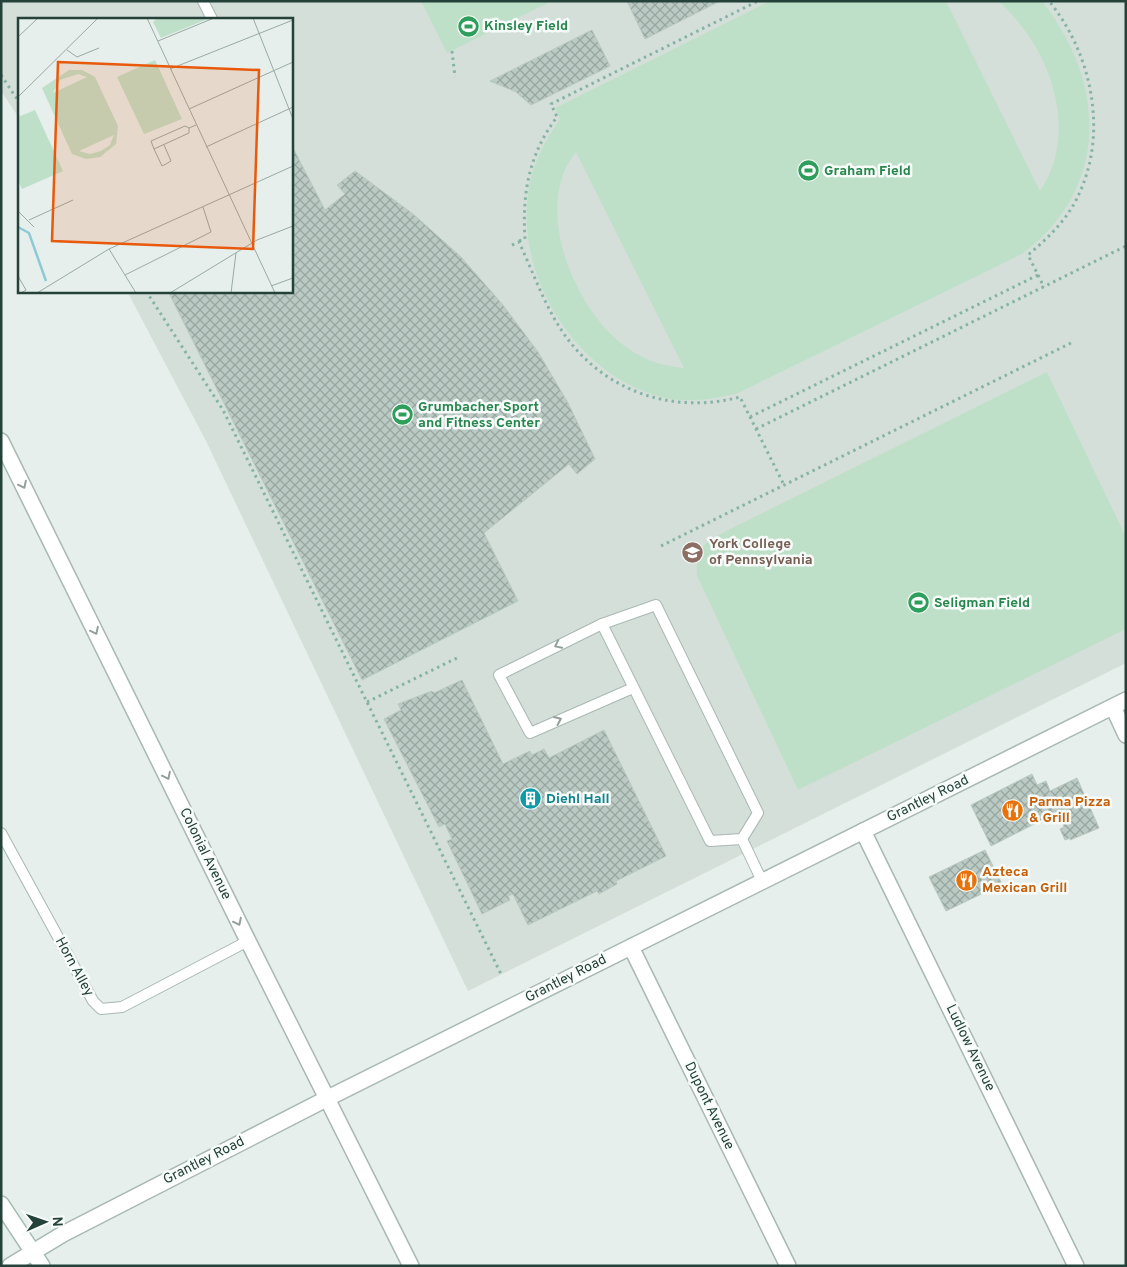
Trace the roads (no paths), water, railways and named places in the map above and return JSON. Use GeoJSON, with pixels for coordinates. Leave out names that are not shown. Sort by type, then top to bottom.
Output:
{"type":"FeatureCollection","features":[{"type":"Feature","properties":{"kind":"street","name":"Colonial Avenue"},"geometry":{"type":"LineString","coordinates":[[1,441],[411,1266]]}},
{"type":"Feature","properties":{"kind":"street"},"geometry":{"type":"LineString","coordinates":[[1119,704],[1126,735]]}},
{"type":"Feature","properties":{"kind":"street","name":"Grantley Road"},"geometry":{"type":"LineString","coordinates":[[10,1266],[32,1251],[328,1098],[762,880],[1119,704]]}},
{"type":"Feature","properties":{"kind":"street","name":"Ludlow Avenue"},"geometry":{"type":"LineString","coordinates":[[863,831],[1076,1266]]}},
{"type":"Feature","properties":{"kind":"street","name":"Dupont Avenue"},"geometry":{"type":"LineString","coordinates":[[630,947],[788,1266]]}},
{"type":"Feature","properties":{"kind":"street"},"geometry":{"type":"LineString","coordinates":[[1,1204],[42,1266]]}},
{"type":"Feature","properties":{"kind":"lane"},"geometry":{"type":"LineString","coordinates":[[203,1],[212,18]]}},
{"type":"Feature","properties":{"kind":"lane"},"geometry":{"type":"LineString","coordinates":[[633,688],[530,733],[499,675],[602,624],[656,605],[758,813],[742,839]]}},
{"type":"Feature","properties":{"kind":"lane"},"geometry":{"type":"LineString","coordinates":[[602,624],[710,841],[742,839]]}},
{"type":"Feature","properties":{"kind":"lane","name":"Horn Alley"},"geometry":{"type":"LineString","coordinates":[[1,833],[93,1001],[100,1009],[122,1007],[248,941]]}},
{"type":"Feature","properties":{"kind":"lane"},"geometry":{"type":"LineString","coordinates":[[742,839],[762,880]]}},
{"type":"Feature","properties":{"kind":"place","name":"Kinsley Field"},"geometry":{"type":"Point","coordinates":[468,26]}},
{"type":"Feature","properties":{"kind":"place","name":"Graham Field"},"geometry":{"type":"Point","coordinates":[808,171]}},
{"type":"Feature","properties":{"kind":"place","name":"Grumbacher Sport and Fitness Center"},"geometry":{"type":"Point","coordinates":[402,415]}},
{"type":"Feature","properties":{"kind":"place","name":"York College of Pennsylvania"},"geometry":{"type":"Point","coordinates":[693,552]}},
{"type":"Feature","properties":{"kind":"place","name":"Seligman Field"},"geometry":{"type":"Point","coordinates":[918,603]}},
{"type":"Feature","properties":{"kind":"place","name":"Diehl Hall"},"geometry":{"type":"Point","coordinates":[530,799]}},
{"type":"Feature","properties":{"kind":"place","name":"Parma Pizza & Grill"},"geometry":{"type":"Point","coordinates":[1013,810]}},
{"type":"Feature","properties":{"kind":"place","name":"Azteca Mexican Grill"},"geometry":{"type":"Point","coordinates":[966,880]}}]}
